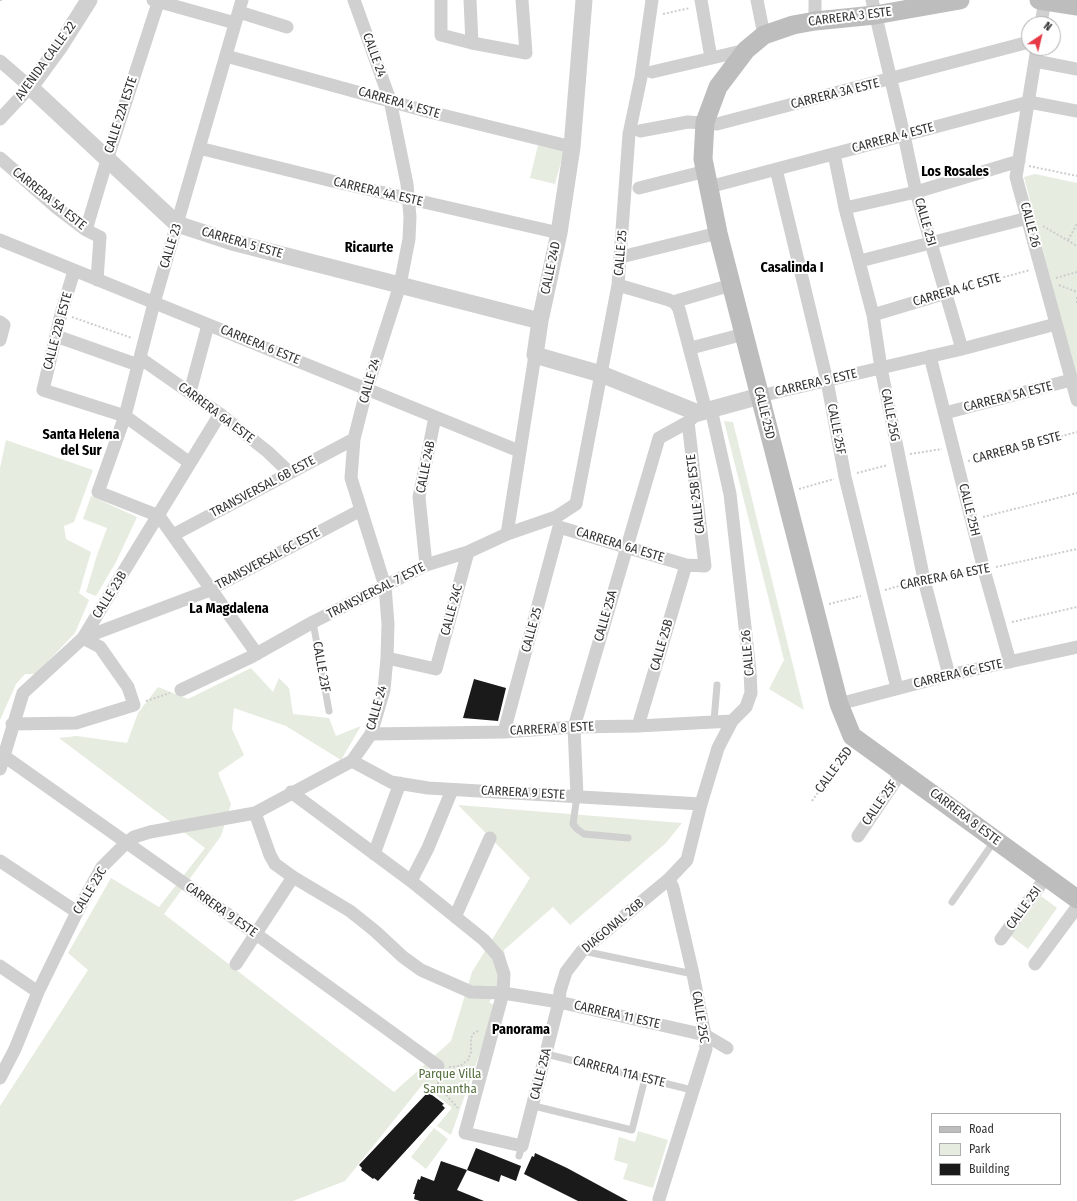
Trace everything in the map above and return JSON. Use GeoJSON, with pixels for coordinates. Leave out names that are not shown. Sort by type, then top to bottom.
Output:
{"type":"FeatureCollection","features":[{"type":"Feature","properties":{"kind":"main road","name":"CARRERA 3 ESTE"},"geometry":{"type":"LineString","coordinates":[[718,87],[746,50],[764,36],[793,25],[873,8],[960,0]]}},
{"type":"Feature","properties":{"kind":"main road"},"geometry":{"type":"LineString","coordinates":[[1039,0],[1077,6]]}},
{"type":"Feature","properties":{"kind":"main road","name":"CALLE 25D"},"geometry":{"type":"LineString","coordinates":[[718,87],[705,122],[703,159],[718,233],[839,704],[854,738]]}},
{"type":"Feature","properties":{"kind":"main road","name":"CARRERA 8 ESTE"},"geometry":{"type":"LineString","coordinates":[[854,738],[902,771],[1077,899]]}},
{"type":"Feature","properties":{"kind":"street","name":"AVENIDA CALLE 22"},"geometry":{"type":"LineString","coordinates":[[0,119],[30,87],[60,46],[89,0]]}},
{"type":"Feature","properties":{"kind":"street"},"geometry":{"type":"LineString","coordinates":[[157,0],[239,12],[287,27]]}},
{"type":"Feature","properties":{"kind":"street","name":"CALLE 22A ESTE"},"geometry":{"type":"LineString","coordinates":[[86,230],[157,0]]}},
{"type":"Feature","properties":{"kind":"street","name":"CALLE 24"},"geometry":{"type":"LineString","coordinates":[[352,760],[371,734],[384,690],[388,624],[385,586],[351,478],[354,439],[367,388],[400,285],[409,239],[409,199],[407,184],[390,100],[354,0]]}},
{"type":"Feature","properties":{"kind":"street"},"geometry":{"type":"LineString","coordinates":[[441,0],[441,35],[472,43],[526,53],[522,0]]}},
{"type":"Feature","properties":{"kind":"street"},"geometry":{"type":"LineString","coordinates":[[470,0],[472,43]]}},
{"type":"Feature","properties":{"kind":"street","name":"CALLE 24D"},"geometry":{"type":"LineString","coordinates":[[507,534],[540,321],[559,233],[572,147],[584,0]]}},
{"type":"Feature","properties":{"kind":"street","name":"CALLE 25"},"geometry":{"type":"LineString","coordinates":[[576,504],[618,285],[629,134],[641,76],[652,0]]}},
{"type":"Feature","properties":{"kind":"street"},"geometry":{"type":"LineString","coordinates":[[757,0],[759,20],[764,36]]}},
{"type":"Feature","properties":{"kind":"street"},"geometry":{"type":"LineString","coordinates":[[815,0],[815,21]]}},
{"type":"Feature","properties":{"kind":"street"},"geometry":{"type":"LineString","coordinates":[[1042,16],[1045,0]]}},
{"type":"Feature","properties":{"kind":"street"},"geometry":{"type":"LineString","coordinates":[[701,2],[711,58]]}},
{"type":"Feature","properties":{"kind":"street","name":"CALLE 25I"},"geometry":{"type":"LineString","coordinates":[[873,8],[904,135],[916,192],[962,349]]}},
{"type":"Feature","properties":{"kind":"street","name":"CALLE 23"},"geometry":{"type":"LineString","coordinates":[[159,516],[98,492],[125,416],[154,303],[239,12]]}},
{"type":"Feature","properties":{"kind":"street","name":"CARRERA 3A ESTE"},"geometry":{"type":"LineString","coordinates":[[640,131],[688,122],[717,124],[891,80],[1021,44]]}},
{"type":"Feature","properties":{"kind":"street","name":"CARRERA 3 ESTE"},"geometry":{"type":"LineString","coordinates":[[652,72],[746,50]]}},
{"type":"Feature","properties":{"kind":"street","name":"CARRERA 4 ESTE"},"geometry":{"type":"LineString","coordinates":[[226,56],[426,111],[572,147]]}},
{"type":"Feature","properties":{"kind":"street","name":"CALLE 26"},"geometry":{"type":"LineString","coordinates":[[1036,56],[1016,176],[1077,400]]}},
{"type":"Feature","properties":{"kind":"street","name":"CARRERA 5 ESTE"},"geometry":{"type":"LineString","coordinates":[[0,61],[177,224],[232,242],[540,321]]}},
{"type":"Feature","properties":{"kind":"street"},"geometry":{"type":"LineString","coordinates":[[1035,61],[1077,69]]}},
{"type":"Feature","properties":{"kind":"street","name":"CARRERA 4 ESTE"},"geometry":{"type":"LineString","coordinates":[[639,188],[776,169],[1028,102],[1077,111]]}},
{"type":"Feature","properties":{"kind":"street","name":"CARRERA 4A ESTE"},"geometry":{"type":"LineString","coordinates":[[199,148],[409,199],[559,233]]}},
{"type":"Feature","properties":{"kind":"street","name":"CALLE 25G"},"geometry":{"type":"LineString","coordinates":[[834,154],[845,208],[873,315],[881,368],[924,580],[949,675]]}},
{"type":"Feature","properties":{"kind":"street","name":"CARRERA 5A ESTE"},"geometry":{"type":"LineString","coordinates":[[0,158],[57,208],[86,230],[100,237],[97,280]]}},
{"type":"Feature","properties":{"kind":"street"},"geometry":{"type":"LineString","coordinates":[[845,208],[916,192],[1019,161]]}},
{"type":"Feature","properties":{"kind":"street","name":"CALLE 25F"},"geometry":{"type":"LineString","coordinates":[[776,169],[826,381],[845,476],[897,688]]}},
{"type":"Feature","properties":{"kind":"street"},"geometry":{"type":"LineString","coordinates":[[860,261],[1028,218]]}},
{"type":"Feature","properties":{"kind":"street"},"geometry":{"type":"LineString","coordinates":[[621,257],[718,233]]}},
{"type":"Feature","properties":{"kind":"street","name":"CARRERA 6 ESTE"},"geometry":{"type":"LineString","coordinates":[[0,240],[519,451]]}},
{"type":"Feature","properties":{"kind":"street","name":"CALLE 22B ESTE"},"geometry":{"type":"LineString","coordinates":[[74,271],[61,314],[43,390],[125,416]]}},
{"type":"Feature","properties":{"kind":"street"},"geometry":{"type":"LineString","coordinates":[[618,285],[676,305],[731,284]]}},
{"type":"Feature","properties":{"kind":"street","name":"CARRERA 4C ESTE"},"geometry":{"type":"LineString","coordinates":[[873,315],[946,293]]}},
{"type":"Feature","properties":{"kind":"street","name":"CALLE 25B ESTE"},"geometry":{"type":"LineString","coordinates":[[676,305],[691,348],[701,414],[705,566]]}},
{"type":"Feature","properties":{"kind":"street"},"geometry":{"type":"LineString","coordinates":[[0,340],[2,324]]}},
{"type":"Feature","properties":{"kind":"street","name":"CARRERA 5 ESTE"},"geometry":{"type":"LineString","coordinates":[[701,414],[760,396],[962,349],[1056,324]]}},
{"type":"Feature","properties":{"kind":"street"},"geometry":{"type":"LineString","coordinates":[[190,392],[208,325]]}},
{"type":"Feature","properties":{"kind":"street"},"geometry":{"type":"LineString","coordinates":[[691,348],[744,334]]}},
{"type":"Feature","properties":{"kind":"street","name":"CARRERA 6A ESTE"},"geometry":{"type":"LineString","coordinates":[[56,336],[139,361],[190,392],[220,414],[268,452],[289,472]]}},
{"type":"Feature","properties":{"kind":"street"},"geometry":{"type":"LineString","coordinates":[[535,355],[601,374],[701,414]]}},
{"type":"Feature","properties":{"kind":"street","name":"CALLE 25H"},"geometry":{"type":"LineString","coordinates":[[930,356],[984,570],[1010,662]]}},
{"type":"Feature","properties":{"kind":"street","name":"CARRERA 5A ESTE"},"geometry":{"type":"LineString","coordinates":[[945,413],[1071,380]]}},
{"type":"Feature","properties":{"kind":"street","name":"CALLE 23B"},"geometry":{"type":"LineString","coordinates":[[2,763],[12,724],[23,693],[83,638],[220,414]]}},
{"type":"Feature","properties":{"kind":"street","name":"CALLE 26"},"geometry":{"type":"LineString","coordinates":[[669,879],[687,860],[701,804],[718,748],[732,721],[746,707],[751,694],[750,671],[730,494],[701,414]]}},
{"type":"Feature","properties":{"kind":"street","name":"CALLE 25A"},"geometry":{"type":"LineString","coordinates":[[577,796],[574,727],[659,438],[701,414]]}},
{"type":"Feature","properties":{"kind":"street"},"geometry":{"type":"LineString","coordinates":[[125,416],[190,463]]}},
{"type":"Feature","properties":{"kind":"street","name":"CALLE 24B"},"geometry":{"type":"LineString","coordinates":[[426,565],[420,498],[435,417]]}},
{"type":"Feature","properties":{"kind":"street","name":"TRANSVERSAL 6B ESTE"},"geometry":{"type":"LineString","coordinates":[[173,536],[289,472],[354,439]]}},
{"type":"Feature","properties":{"kind":"street","name":"TRANSVERSAL 7 ESTE"},"geometry":{"type":"LineString","coordinates":[[181,690],[257,654],[313,622],[426,565],[468,552],[507,534],[558,522],[576,504]]}},
{"type":"Feature","properties":{"kind":"street","name":"TRANSVERSAL 6C ESTE"},"geometry":{"type":"LineString","coordinates":[[83,638],[211,589],[361,510]]}},
{"type":"Feature","properties":{"kind":"street"},"geometry":{"type":"LineString","coordinates":[[159,516],[257,654]]}},
{"type":"Feature","properties":{"kind":"street","name":"CALLE 25"},"geometry":{"type":"LineString","coordinates":[[504,732],[558,522]]}},
{"type":"Feature","properties":{"kind":"street","name":"CARRERA 6A ESTE"},"geometry":{"type":"LineString","coordinates":[[558,522],[626,548],[686,565],[705,566]]}},
{"type":"Feature","properties":{"kind":"street","name":"CALLE 24C"},"geometry":{"type":"LineString","coordinates":[[387,658],[436,669],[468,552]]}},
{"type":"Feature","properties":{"kind":"street","name":"CALLE 25B"},"geometry":{"type":"LineString","coordinates":[[638,726],[686,565]]}},
{"type":"Feature","properties":{"kind":"street"},"geometry":{"type":"LineString","coordinates":[[12,724],[76,722],[134,705],[128,687],[100,647],[83,638]]}},
{"type":"Feature","properties":{"kind":"street","name":"CARRERA 6C ESTE"},"geometry":{"type":"LineString","coordinates":[[839,704],[949,675],[1077,647]]}},
{"type":"Feature","properties":{"kind":"street","name":"CARRERA 8 ESTE"},"geometry":{"type":"LineString","coordinates":[[371,734],[504,732],[574,727],[638,726],[732,721]]}},
{"type":"Feature","properties":{"kind":"street","name":"CARRERA 9 ESTE"},"geometry":{"type":"LineString","coordinates":[[352,760],[391,782],[452,790],[701,804]]}},
{"type":"Feature","properties":{"kind":"street","name":"CALLE 23C"},"geometry":{"type":"LineString","coordinates":[[0,1078],[15,1049],[38,992],[77,912],[102,867],[125,844],[134,837],[150,832],[256,813],[291,792],[352,760]]}},
{"type":"Feature","properties":{"kind":"street","name":"CARRERA 9 ESTE"},"geometry":{"type":"LineString","coordinates":[[2,763],[125,844],[256,934],[441,1070]]}},
{"type":"Feature","properties":{"kind":"street","name":"CALLE 25F"},"geometry":{"type":"LineString","coordinates":[[858,836],[902,771]]}},
{"type":"Feature","properties":{"kind":"street"},"geometry":{"type":"LineString","coordinates":[[374,854],[400,783]]}},
{"type":"Feature","properties":{"kind":"street"},"geometry":{"type":"LineString","coordinates":[[411,882],[428,848],[452,790]]}},
{"type":"Feature","properties":{"kind":"street"},"geometry":{"type":"LineString","coordinates":[[291,792],[411,882],[484,940],[498,956],[504,974],[503,993],[469,1119]]}},
{"type":"Feature","properties":{"kind":"street","name":"CARRERA 11 ESTE"},"geometry":{"type":"LineString","coordinates":[[256,813],[270,855],[275,864],[294,878],[350,911],[375,931],[403,958],[421,970],[471,992],[503,993],[559,1002],[705,1035],[728,1048]]}},
{"type":"Feature","properties":{"kind":"street"},"geometry":{"type":"LineString","coordinates":[[455,917],[490,838]]}},
{"type":"Feature","properties":{"kind":"street"},"geometry":{"type":"LineString","coordinates":[[0,861],[77,912]]}},
{"type":"Feature","properties":{"kind":"street","name":"CALLE 25I"},"geometry":{"type":"LineString","coordinates":[[1001,939],[1046,877]]}},
{"type":"Feature","properties":{"kind":"street"},"geometry":{"type":"LineString","coordinates":[[236,964],[294,878]]}},
{"type":"Feature","properties":{"kind":"street","name":"DIAGONAL 26B"},"geometry":{"type":"LineString","coordinates":[[559,1002],[560,991],[566,972],[582,951],[669,879]]}},
{"type":"Feature","properties":{"kind":"street","name":"CALLE 25C"},"geometry":{"type":"LineString","coordinates":[[658,1199],[706,1049],[705,1035],[693,974],[673,888],[669,879]]}},
{"type":"Feature","properties":{"kind":"street"},"geometry":{"type":"LineString","coordinates":[[1035,964],[1077,907]]}},
{"type":"Feature","properties":{"kind":"street"},"geometry":{"type":"LineString","coordinates":[[0,966],[38,992]]}},
{"type":"Feature","properties":{"kind":"street","name":"CALLE 25A"},"geometry":{"type":"LineString","coordinates":[[469,1119],[465,1133],[521,1151],[534,1106],[559,1002]]}},
{"type":"Feature","properties":{"kind":"lane","name":"CALLE 23F"},"geometry":{"type":"LineString","coordinates":[[313,622],[329,711]]}},
{"type":"Feature","properties":{"kind":"lane"},"geometry":{"type":"LineString","coordinates":[[714,722],[718,685]]}},
{"type":"Feature","properties":{"kind":"lane"},"geometry":{"type":"LineString","coordinates":[[577,796],[573,824],[576,829],[584,834],[628,838]]}},
{"type":"Feature","properties":{"kind":"lane"},"geometry":{"type":"LineString","coordinates":[[952,902],[995,840]]}},
{"type":"Feature","properties":{"kind":"lane"},"geometry":{"type":"LineString","coordinates":[[582,951],[693,974]]}},
{"type":"Feature","properties":{"kind":"lane","name":"CARRERA 11A ESTE"},"geometry":{"type":"LineString","coordinates":[[546,1054],[692,1090]]}},
{"type":"Feature","properties":{"kind":"lane"},"geometry":{"type":"LineString","coordinates":[[534,1106],[632,1130],[646,1078]]}},
{"type":"Feature","properties":{"kind":"path"},"geometry":{"type":"LineString","coordinates":[[650,17],[701,2]]}},
{"type":"Feature","properties":{"kind":"path"},"geometry":{"type":"LineString","coordinates":[[1019,161],[1028,166],[1077,176]]}},
{"type":"Feature","properties":{"kind":"path"},"geometry":{"type":"LineString","coordinates":[[1028,218],[1077,246]]}},
{"type":"Feature","properties":{"kind":"path"},"geometry":{"type":"LineString","coordinates":[[1068,240],[1077,224]]}},
{"type":"Feature","properties":{"kind":"path","name":"CARRERA 4C ESTE"},"geometry":{"type":"LineString","coordinates":[[946,293],[1041,267]]}},
{"type":"Feature","properties":{"kind":"path"},"geometry":{"type":"LineString","coordinates":[[1045,280],[1077,272]]}},
{"type":"Feature","properties":{"kind":"path"},"geometry":{"type":"LineString","coordinates":[[1045,280],[1077,292]]}},
{"type":"Feature","properties":{"kind":"path"},"geometry":{"type":"LineString","coordinates":[[1077,297],[1077,303]]}},
{"type":"Feature","properties":{"kind":"path"},"geometry":{"type":"LineString","coordinates":[[61,314],[144,342]]}},
{"type":"Feature","properties":{"kind":"path","name":"CARRERA 5B ESTE"},"geometry":{"type":"LineString","coordinates":[[957,464],[1077,432]]}},
{"type":"Feature","properties":{"kind":"path"},"geometry":{"type":"LineString","coordinates":[[785,492],[900,462],[907,454],[953,447]]}},
{"type":"Feature","properties":{"kind":"path"},"geometry":{"type":"LineString","coordinates":[[972,520],[1077,493]]}},
{"type":"Feature","properties":{"kind":"path","name":"CARRERA 6A ESTE"},"geometry":{"type":"LineString","coordinates":[[814,608],[924,580],[984,570],[1077,549]]}},
{"type":"Feature","properties":{"kind":"path"},"geometry":{"type":"LineString","coordinates":[[999,625],[1077,607]]}},
{"type":"Feature","properties":{"kind":"path"},"geometry":{"type":"LineString","coordinates":[[134,705],[181,690]]}},
{"type":"Feature","properties":{"kind":"path","name":"CALLE 25D"},"geometry":{"type":"LineString","coordinates":[[812,801],[854,738]]}},
{"type":"Feature","properties":{"kind":"path"},"geometry":{"type":"LineString","coordinates":[[469,1119],[438,1086],[437,1079],[441,1070],[460,1066],[468,1060],[471,1052],[471,1038],[474,1033],[484,1028],[494,1028]]}},
{"type":"Feature","properties":{"kind":"green space"},"geometry":{"type":"Polygon","coordinates":[[[538,145],[564,151],[555,184],[530,178],[538,145]]]}},
{"type":"Feature","properties":{"kind":"green space"},"geometry":{"type":"Polygon","coordinates":[[[1035,174],[1077,183],[1077,381],[1024,177],[1035,174]]]}},
{"type":"Feature","properties":{"kind":"green space"},"geometry":{"type":"Polygon","coordinates":[[[724,421],[733,422],[804,710],[769,689],[784,660],[724,421]]]}},
{"type":"Feature","properties":{"kind":"green space"},"geometry":{"type":"Polygon","coordinates":[[[6,440],[93,470],[74,522],[64,526],[66,539],[91,552],[79,593],[89,600],[75,633],[36,674],[25,674],[16,684],[0,720],[0,468],[6,440]]]}},
{"type":"Feature","properties":{"kind":"green space"},"geometry":{"type":"Polygon","coordinates":[[[91,496],[137,517],[116,562],[96,596],[86,592],[107,528],[83,519],[91,496]]]}},
{"type":"Feature","properties":{"kind":"green space","name":"Parque Villa Samantha"},"geometry":{"type":"Polygon","coordinates":[[[251,668],[273,692],[279,678],[289,688],[293,714],[329,718],[336,736],[361,726],[341,760],[286,726],[234,708],[232,729],[244,755],[218,773],[231,804],[221,836],[164,914],[394,1092],[451,1041],[472,972],[530,878],[458,805],[682,823],[666,843],[570,925],[553,907],[504,950],[509,978],[489,1002],[496,1007],[451,1135],[437,1126],[452,1108],[423,1084],[345,1181],[293,1201],[0,1201],[0,1106],[88,970],[68,953],[111,878],[159,907],[205,848],[59,738],[77,736],[127,743],[138,713],[158,687],[188,699],[251,668]]]}},
{"type":"Feature","properties":{"kind":"green space"},"geometry":{"type":"Polygon","coordinates":[[[1041,896],[1057,908],[1028,949],[1011,936],[1041,896]]]}},
{"type":"Feature","properties":{"kind":"green space"},"geometry":{"type":"Polygon","coordinates":[[[434,1128],[448,1139],[426,1169],[411,1157],[434,1128]]]}},
{"type":"Feature","properties":{"kind":"green space"},"geometry":{"type":"Polygon","coordinates":[[[638,1131],[668,1140],[653,1188],[623,1179],[628,1164],[614,1160],[619,1137],[635,1142],[638,1131]]]}},
{"type":"Feature","properties":{"kind":"building"},"geometry":{"type":"Polygon","coordinates":[[[474,679],[506,688],[498,721],[463,718],[474,679]]]}},
{"type":"Feature","properties":{"kind":"building"},"geometry":{"type":"Polygon","coordinates":[[[428,1092],[444,1104],[442,1105],[445,1108],[378,1181],[374,1178],[373,1179],[361,1170],[362,1168],[359,1165],[428,1092]]]}},
{"type":"Feature","properties":{"kind":"building"},"geometry":{"type":"Polygon","coordinates":[[[476,1148],[521,1166],[516,1181],[501,1175],[499,1182],[467,1170],[476,1148]]]}},
{"type":"Feature","properties":{"kind":"building"},"geometry":{"type":"Polygon","coordinates":[[[535,1153],[567,1168],[628,1201],[578,1201],[524,1174],[532,1156],[534,1157],[535,1153]]]}},
{"type":"Feature","properties":{"kind":"building"},"geometry":{"type":"Polygon","coordinates":[[[441,1161],[467,1170],[457,1190],[484,1201],[420,1201],[414,1199],[415,1194],[413,1194],[418,1179],[420,1180],[421,1176],[434,1181],[441,1161]]]}},
{"type":"Feature","properties":{"kind":"district","name":"Los Rosales"},"geometry":{"type":"Point","coordinates":[955,172]}},
{"type":"Feature","properties":{"kind":"district","name":"Ricaurte"},"geometry":{"type":"Point","coordinates":[369,248]}},
{"type":"Feature","properties":{"kind":"district","name":"Casalinda I"},"geometry":{"type":"Point","coordinates":[792,268]}},
{"type":"Feature","properties":{"kind":"district","name":"Santa Helena del Sur"},"geometry":{"type":"Point","coordinates":[81,444]}},
{"type":"Feature","properties":{"kind":"district","name":"La Magdalena"},"geometry":{"type":"Point","coordinates":[229,609]}},
{"type":"Feature","properties":{"kind":"district","name":"Panorama"},"geometry":{"type":"Point","coordinates":[521,1030]}}]}
